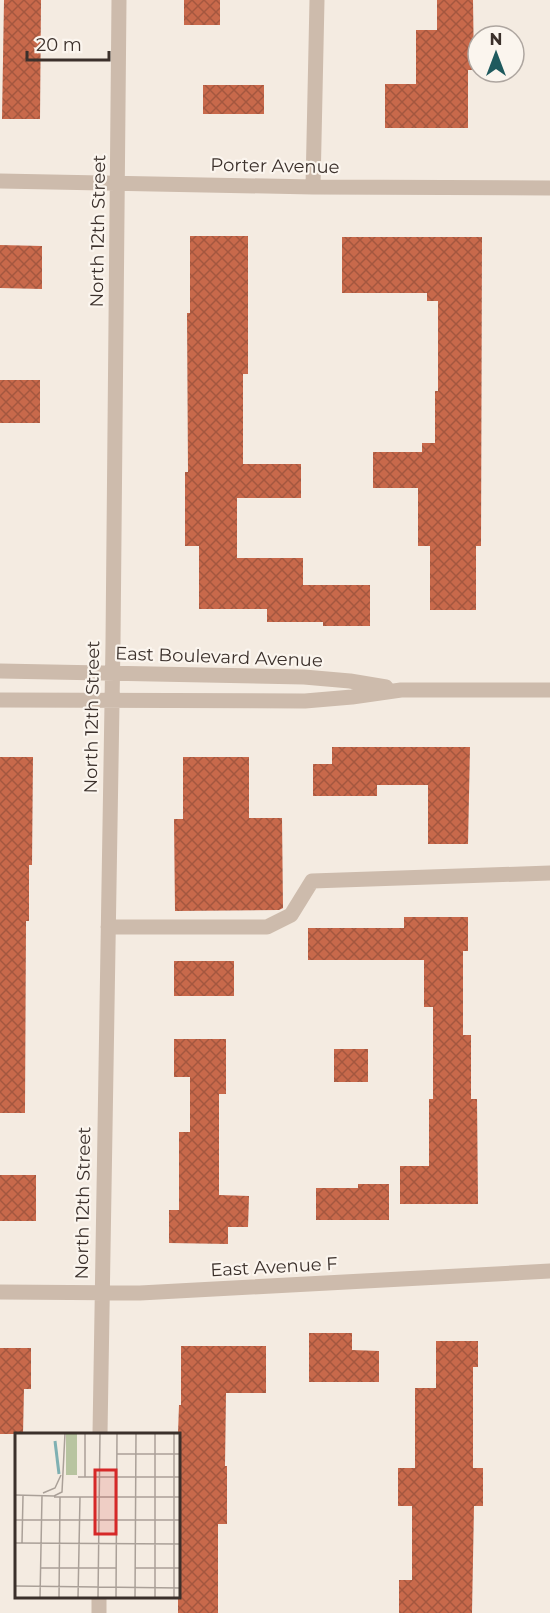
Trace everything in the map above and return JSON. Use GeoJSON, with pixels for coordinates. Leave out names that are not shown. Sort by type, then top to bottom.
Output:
{"type":"FeatureCollection","features":[{"type":"Feature","properties":{"kind":"street","name":"North 12th Street"},"geometry":{"type":"LineString","coordinates":[[100,1433],[112,701],[119,0]]}},
{"type":"Feature","properties":{"kind":"street"},"geometry":{"type":"LineString","coordinates":[[313,187],[316,0]]}},
{"type":"Feature","properties":{"kind":"street","name":"Porter Avenue"},"geometry":{"type":"LineString","coordinates":[[0,181],[313,187],[550,188]]}},
{"type":"Feature","properties":{"kind":"street","name":"East Boulevard Avenue"},"geometry":{"type":"LineString","coordinates":[[0,671],[304,677],[350,681],[401,690]]}},
{"type":"Feature","properties":{"kind":"street","name":"East Boulevard Avenue"},"geometry":{"type":"LineString","coordinates":[[0,700],[305,701],[352,698],[401,690],[550,690]]}},
{"type":"Feature","properties":{"kind":"street"},"geometry":{"type":"LineString","coordinates":[[108,927],[267,927],[291,915],[312,881],[550,873]]}},
{"type":"Feature","properties":{"kind":"street","name":"East Avenue F"},"geometry":{"type":"LineString","coordinates":[[0,1292],[152,1293],[550,1271]]}},
{"type":"Feature","properties":{"kind":"building"},"geometry":{"type":"Polygon","coordinates":[[[4,0],[41,0],[40,119],[2,119],[4,0]]]}},
{"type":"Feature","properties":{"kind":"building"},"geometry":{"type":"Polygon","coordinates":[[[184,0],[220,0],[220,25],[184,25],[184,0]]]}},
{"type":"Feature","properties":{"kind":"building"},"geometry":{"type":"Polygon","coordinates":[[[437,0],[473,0],[473,24],[466,24],[468,128],[385,128],[385,84],[416,84],[416,30],[437,30],[437,0]]]}},
{"type":"Feature","properties":{"kind":"building"},"geometry":{"type":"Polygon","coordinates":[[[203,85],[264,85],[264,114],[203,114],[203,85]]]}},
{"type":"Feature","properties":{"kind":"building"},"geometry":{"type":"Polygon","coordinates":[[[190,236],[248,236],[248,374],[243,374],[243,464],[301,464],[301,498],[237,498],[237,558],[303,558],[303,585],[370,585],[370,626],[323,626],[323,622],[267,622],[267,609],[199,609],[199,546],[185,546],[185,472],[188,472],[187,313],[190,313],[190,236]]]}},
{"type":"Feature","properties":{"kind":"building"},"geometry":{"type":"Polygon","coordinates":[[[342,237],[482,237],[481,546],[476,546],[476,610],[430,610],[430,546],[418,546],[418,488],[373,488],[373,452],[422,452],[422,443],[435,443],[435,391],[438,391],[438,301],[427,301],[427,293],[342,293],[342,237]]]}},
{"type":"Feature","properties":{"kind":"building"},"geometry":{"type":"Polygon","coordinates":[[[0,245],[42,246],[42,289],[0,288],[0,245]]]}},
{"type":"Feature","properties":{"kind":"building"},"geometry":{"type":"Polygon","coordinates":[[[0,380],[40,380],[40,423],[0,423],[0,380]]]}},
{"type":"Feature","properties":{"kind":"building"},"geometry":{"type":"Polygon","coordinates":[[[332,747],[470,747],[468,844],[428,844],[428,785],[377,785],[377,796],[313,796],[313,764],[332,764],[332,747]]]}},
{"type":"Feature","properties":{"kind":"building"},"geometry":{"type":"Polygon","coordinates":[[[0,757],[33,757],[32,865],[29,865],[29,921],[26,921],[25,1113],[0,1113],[0,757]]]}},
{"type":"Feature","properties":{"kind":"building"},"geometry":{"type":"Polygon","coordinates":[[[183,757],[249,757],[249,818],[282,818],[283,908],[279,910],[175,911],[174,819],[183,819],[183,757]]]}},
{"type":"Feature","properties":{"kind":"building"},"geometry":{"type":"Polygon","coordinates":[[[404,917],[468,917],[468,951],[463,951],[463,1035],[471,1035],[471,1099],[477,1099],[478,1204],[400,1204],[400,1166],[429,1166],[429,1099],[433,1099],[433,1007],[424,1007],[424,960],[308,960],[308,928],[404,928],[404,917]]]}},
{"type":"Feature","properties":{"kind":"building"},"geometry":{"type":"Polygon","coordinates":[[[174,961],[234,961],[234,996],[174,996],[174,961]]]}},
{"type":"Feature","properties":{"kind":"building"},"geometry":{"type":"Polygon","coordinates":[[[174,1039],[226,1039],[226,1094],[219,1094],[219,1195],[249,1196],[248,1227],[228,1227],[228,1244],[169,1243],[169,1210],[179,1210],[179,1132],[190,1132],[190,1077],[174,1077],[174,1039]]]}},
{"type":"Feature","properties":{"kind":"building"},"geometry":{"type":"Polygon","coordinates":[[[334,1049],[368,1049],[368,1082],[334,1082],[334,1049]]]}},
{"type":"Feature","properties":{"kind":"building"},"geometry":{"type":"Polygon","coordinates":[[[0,1175],[36,1175],[36,1221],[0,1221],[0,1175]]]}},
{"type":"Feature","properties":{"kind":"building"},"geometry":{"type":"Polygon","coordinates":[[[358,1184],[389,1184],[389,1220],[316,1220],[316,1188],[358,1188],[358,1184]]]}},
{"type":"Feature","properties":{"kind":"building"},"geometry":{"type":"Polygon","coordinates":[[[309,1333],[352,1333],[352,1350],[379,1351],[379,1382],[309,1382],[309,1333]]]}},
{"type":"Feature","properties":{"kind":"building"},"geometry":{"type":"Polygon","coordinates":[[[436,1341],[478,1341],[478,1367],[473,1367],[473,1468],[483,1468],[483,1506],[474,1506],[472,1613],[399,1613],[399,1580],[412,1580],[412,1506],[398,1506],[398,1468],[415,1468],[415,1388],[436,1388],[436,1341]]]}},
{"type":"Feature","properties":{"kind":"building"},"geometry":{"type":"Polygon","coordinates":[[[181,1346],[266,1346],[266,1393],[226,1393],[227,1524],[218,1524],[218,1613],[178,1613],[178,1598],[180,1598],[180,1433],[178,1433],[179,1405],[181,1405],[181,1346]]]}},
{"type":"Feature","properties":{"kind":"building"},"geometry":{"type":"Polygon","coordinates":[[[0,1348],[31,1348],[31,1389],[24,1389],[23,1433],[0,1434],[0,1348]]]}}]}
